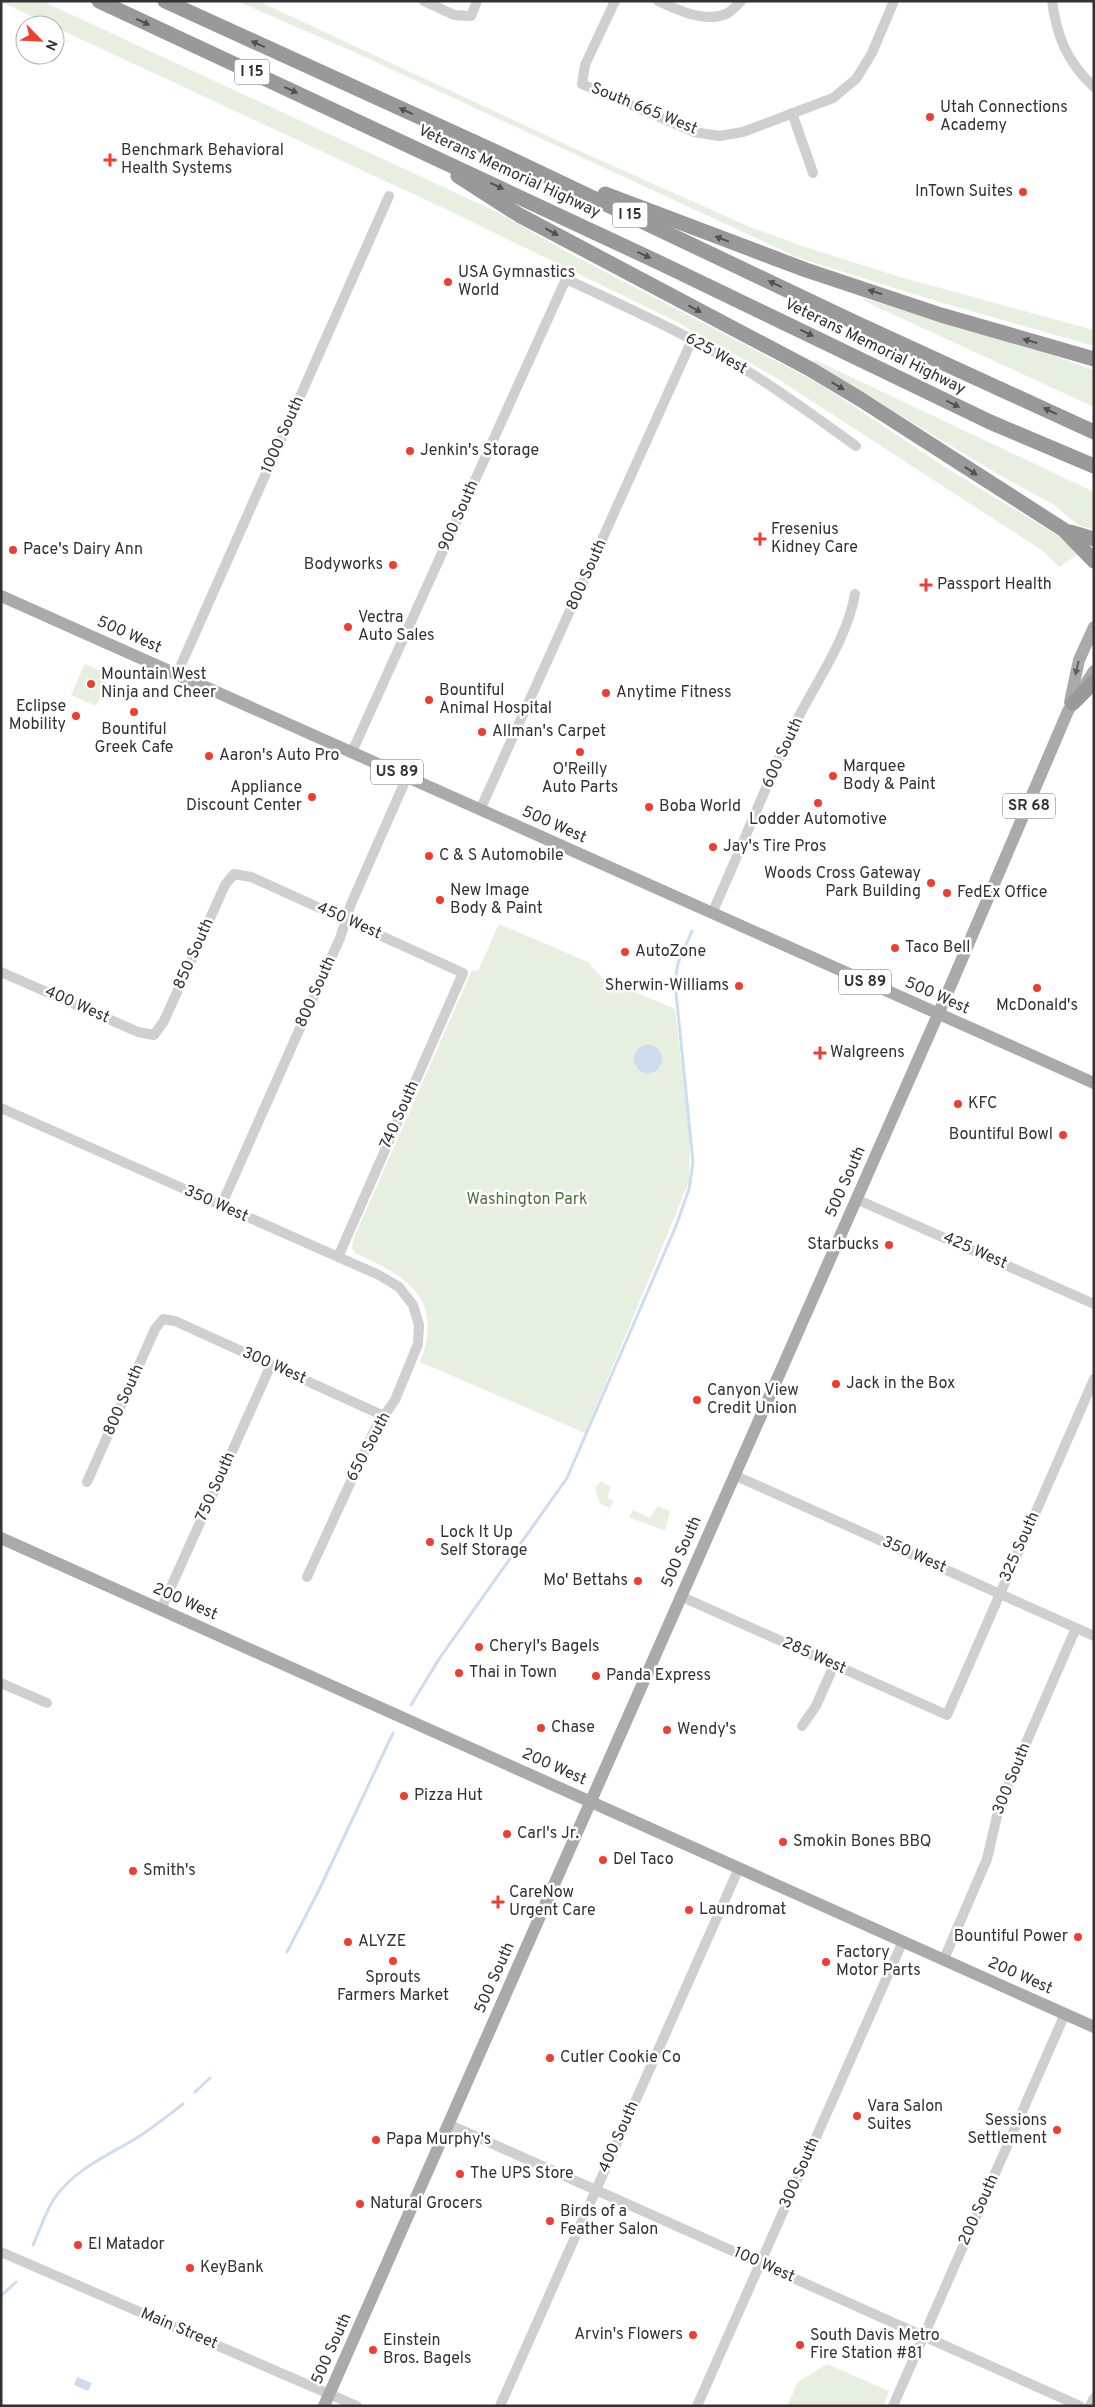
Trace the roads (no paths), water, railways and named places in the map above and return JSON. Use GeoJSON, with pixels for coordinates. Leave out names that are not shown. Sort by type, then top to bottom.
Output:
{"type":"FeatureCollection","features":[{"type":"Feature","properties":{"kind":"highway","name":"Veterans Memorial Highway"},"geometry":{"type":"LineString","coordinates":[[99,1],[406,143],[990,422],[1094,466]]}},
{"type":"Feature","properties":{"kind":"highway","name":"Veterans Memorial Highway"},"geometry":{"type":"LineString","coordinates":[[165,1],[494,151],[854,322],[1094,432]]}},
{"type":"Feature","properties":{"kind":"highway"},"geometry":{"type":"LineString","coordinates":[[406,143],[520,215],[810,369],[1064,530],[1094,561]]}},
{"type":"Feature","properties":{"kind":"highway"},"geometry":{"type":"LineString","coordinates":[[494,151],[806,270],[941,315],[1094,358]]}},
{"type":"Feature","properties":{"kind":"highway"},"geometry":{"type":"LineString","coordinates":[[1064,530],[1094,539]]}},
{"type":"Feature","properties":{"kind":"highway"},"geometry":{"type":"LineString","coordinates":[[1070,707],[1094,682]]}},
{"type":"Feature","properties":{"kind":"main road","name":"500 West"},"geometry":{"type":"LineString","coordinates":[[1,596],[1094,1083]]}},
{"type":"Feature","properties":{"kind":"main road","name":"500 South"},"geometry":{"type":"LineString","coordinates":[[1070,707],[1079,660],[1094,627]]}},
{"type":"Feature","properties":{"kind":"main road","name":"500 South"},"geometry":{"type":"LineString","coordinates":[[324,2406],[938,1014],[1070,707],[1094,671]]}},
{"type":"Feature","properties":{"kind":"main road","name":"200 West"},"geometry":{"type":"LineString","coordinates":[[1,1538],[1094,2026]]}},
{"type":"Feature","properties":{"kind":"street"},"geometry":{"type":"LineString","coordinates":[[424,1],[454,15],[470,16],[477,1]]}},
{"type":"Feature","properties":{"kind":"street","name":"South 665 West"},"geometry":{"type":"LineString","coordinates":[[615,1],[586,65],[582,84],[694,132],[719,136],[743,132],[833,98],[856,79],[872,53],[894,1]]}},
{"type":"Feature","properties":{"kind":"street"},"geometry":{"type":"LineString","coordinates":[[658,1],[685,13],[708,17],[727,14],[741,1]]}},
{"type":"Feature","properties":{"kind":"street"},"geometry":{"type":"LineString","coordinates":[[1052,1],[1055,26],[1062,45],[1083,77],[1094,87]]}},
{"type":"Feature","properties":{"kind":"street"},"geometry":{"type":"LineString","coordinates":[[792,113],[813,173]]}},
{"type":"Feature","properties":{"kind":"street","name":"1000 South"},"geometry":{"type":"LineString","coordinates":[[177,674],[389,196]]}},
{"type":"Feature","properties":{"kind":"street","name":"625 West"},"geometry":{"type":"LineString","coordinates":[[566,279],[692,340],[762,380],[856,446]]}},
{"type":"Feature","properties":{"kind":"street","name":"900 South"},"geometry":{"type":"LineString","coordinates":[[352,752],[566,279]]}},
{"type":"Feature","properties":{"kind":"street","name":"800 South"},"geometry":{"type":"LineString","coordinates":[[480,810],[692,340]]}},
{"type":"Feature","properties":{"kind":"street","name":"600 South"},"geometry":{"type":"LineString","coordinates":[[712,913],[794,727],[824,673],[853,607],[855,594]]}},
{"type":"Feature","properties":{"kind":"street","name":"800 South"},"geometry":{"type":"LineString","coordinates":[[221,1206],[340,938],[351,904],[407,777]]}},
{"type":"Feature","properties":{"kind":"street","name":"450 West"},"geometry":{"type":"LineString","coordinates":[[234,874],[251,877],[463,973]]}},
{"type":"Feature","properties":{"kind":"street","name":"850 South"},"geometry":{"type":"LineString","coordinates":[[154,1035],[164,1021],[225,885],[234,874]]}},
{"type":"Feature","properties":{"kind":"street","name":"400 West"},"geometry":{"type":"LineString","coordinates":[[1,972],[138,1032],[154,1035]]}},
{"type":"Feature","properties":{"kind":"street","name":"740 South"},"geometry":{"type":"LineString","coordinates":[[338,1257],[463,973]]}},
{"type":"Feature","properties":{"kind":"street","name":"350 West"},"geometry":{"type":"LineString","coordinates":[[1,1108],[390,1280],[407,1296],[417,1315]]}},
{"type":"Feature","properties":{"kind":"street","name":"425 West"},"geometry":{"type":"LineString","coordinates":[[856,1199],[1094,1304]]}},
{"type":"Feature","properties":{"kind":"street","name":"650 South"},"geometry":{"type":"LineString","coordinates":[[306,1577],[375,1428],[395,1400],[416,1352],[419,1334],[417,1315]]}},
{"type":"Feature","properties":{"kind":"street","name":"800 South"},"geometry":{"type":"LineString","coordinates":[[87,1482],[155,1329],[163,1319]]}},
{"type":"Feature","properties":{"kind":"street","name":"300 West"},"geometry":{"type":"LineString","coordinates":[[163,1319],[175,1321],[384,1416]]}},
{"type":"Feature","properties":{"kind":"street","name":"750 South"},"geometry":{"type":"LineString","coordinates":[[161,1609],[271,1365]]}},
{"type":"Feature","properties":{"kind":"street","name":"325 South"},"geometry":{"type":"LineString","coordinates":[[947,1715],[1094,1379]]}},
{"type":"Feature","properties":{"kind":"street","name":"350 West"},"geometry":{"type":"LineString","coordinates":[[734,1475],[1094,1636]]}},
{"type":"Feature","properties":{"kind":"street","name":"285 West"},"geometry":{"type":"LineString","coordinates":[[680,1596],[947,1715]]}},
{"type":"Feature","properties":{"kind":"street","name":"300 South"},"geometry":{"type":"LineString","coordinates":[[944,1960],[988,1859],[1000,1803],[1076,1628]]}},
{"type":"Feature","properties":{"kind":"street"},"geometry":{"type":"LineString","coordinates":[[802,1726],[816,1706],[834,1665]]}},
{"type":"Feature","properties":{"kind":"street"},"geometry":{"type":"LineString","coordinates":[[1,1683],[47,1703]]}},
{"type":"Feature","properties":{"kind":"street","name":"400 South"},"geometry":{"type":"LineString","coordinates":[[500,2406],[739,1868]]}},
{"type":"Feature","properties":{"kind":"street","name":"300 South"},"geometry":{"type":"LineString","coordinates":[[697,2406],[903,1941]]}},
{"type":"Feature","properties":{"kind":"street","name":"200 South"},"geometry":{"type":"LineString","coordinates":[[893,2406],[1065,2014]]}},
{"type":"Feature","properties":{"kind":"street","name":"100 West"},"geometry":{"type":"LineString","coordinates":[[448,2124],[1080,2406]]}},
{"type":"Feature","properties":{"kind":"street","name":"Main Street"},"geometry":{"type":"LineString","coordinates":[[1,2252],[357,2406]]}},
{"type":"Feature","properties":{"kind":"street"},"geometry":{"type":"LineString","coordinates":[[1090,2406],[1094,2398]]}},
{"type":"Feature","properties":{"kind":"water"},"geometry":{"type":"Polygon","coordinates":[[[648,1045],[658,1049],[662,1059],[658,1069],[648,1073],[638,1069],[634,1059],[638,1049],[648,1045]]]}},
{"type":"Feature","properties":{"kind":"water"},"geometry":{"type":"Polygon","coordinates":[[[77,2377],[92,2383],[88,2391],[74,2385],[77,2377]]]}},
{"type":"Feature","properties":{"kind":"waterway"},"geometry":{"type":"LineString","coordinates":[[411,1705],[439,1659],[567,1478],[676,1226],[689,1189],[693,1162],[675,983],[678,963],[692,931]]}},
{"type":"Feature","properties":{"kind":"waterway"},"geometry":{"type":"LineString","coordinates":[[287,1952],[319,1890],[393,1733]]}},
{"type":"Feature","properties":{"kind":"waterway"},"geometry":{"type":"LineString","coordinates":[[195,2092],[210,2078]]}},
{"type":"Feature","properties":{"kind":"waterway"},"geometry":{"type":"LineString","coordinates":[[33,2245],[45,2216],[61,2189],[88,2166],[144,2133],[183,2104]]}},
{"type":"Feature","properties":{"kind":"waterway"},"geometry":{"type":"LineString","coordinates":[[1,2296],[16,2282]]}},
{"type":"Feature","properties":{"kind":"place","name":"Utah Connections Academy"},"geometry":{"type":"Point","coordinates":[930,117]}},
{"type":"Feature","properties":{"kind":"place","name":"Benchmark Behavioral Health Systems"},"geometry":{"type":"Point","coordinates":[110,160]}},
{"type":"Feature","properties":{"kind":"place","name":"InTown Suites"},"geometry":{"type":"Point","coordinates":[1023,192]}},
{"type":"Feature","properties":{"kind":"place","name":"USA Gymnastics World"},"geometry":{"type":"Point","coordinates":[448,282]}},
{"type":"Feature","properties":{"kind":"place","name":"Jenkin's Storage"},"geometry":{"type":"Point","coordinates":[410,451]}},
{"type":"Feature","properties":{"kind":"place","name":"Fresenius Kidney Care"},"geometry":{"type":"Point","coordinates":[760,539]}},
{"type":"Feature","properties":{"kind":"place","name":"Pace's Dairy Ann"},"geometry":{"type":"Point","coordinates":[13,550]}},
{"type":"Feature","properties":{"kind":"place","name":"Bodyworks"},"geometry":{"type":"Point","coordinates":[393,565]}},
{"type":"Feature","properties":{"kind":"place","name":"Passport Health"},"geometry":{"type":"Point","coordinates":[926,585]}},
{"type":"Feature","properties":{"kind":"place","name":"Vectra Auto Sales"},"geometry":{"type":"Point","coordinates":[348,627]}},
{"type":"Feature","properties":{"kind":"place","name":"Mountain West Ninja and Cheer"},"geometry":{"type":"Point","coordinates":[91,684]}},
{"type":"Feature","properties":{"kind":"place","name":"Anytime Fitness"},"geometry":{"type":"Point","coordinates":[606,693]}},
{"type":"Feature","properties":{"kind":"place","name":"Bountiful Animal Hospital"},"geometry":{"type":"Point","coordinates":[429,700]}},
{"type":"Feature","properties":{"kind":"place","name":"Bountiful Greek Cafe"},"geometry":{"type":"Point","coordinates":[134,712]}},
{"type":"Feature","properties":{"kind":"place","name":"Eclipse Mobility"},"geometry":{"type":"Point","coordinates":[76,716]}},
{"type":"Feature","properties":{"kind":"place","name":"Allman's Carpet"},"geometry":{"type":"Point","coordinates":[482,732]}},
{"type":"Feature","properties":{"kind":"place","name":"O'Reilly Auto Parts"},"geometry":{"type":"Point","coordinates":[580,752]}},
{"type":"Feature","properties":{"kind":"place","name":"Aaron's Auto Pro"},"geometry":{"type":"Point","coordinates":[209,756]}},
{"type":"Feature","properties":{"kind":"place","name":"Marquee Body & Paint"},"geometry":{"type":"Point","coordinates":[833,776]}},
{"type":"Feature","properties":{"kind":"place","name":"Appliance Discount Center"},"geometry":{"type":"Point","coordinates":[312,797]}},
{"type":"Feature","properties":{"kind":"place","name":"Lodder Automotive"},"geometry":{"type":"Point","coordinates":[818,803]}},
{"type":"Feature","properties":{"kind":"place","name":"Boba World"},"geometry":{"type":"Point","coordinates":[649,807]}},
{"type":"Feature","properties":{"kind":"place","name":"Jay's Tire Pros"},"geometry":{"type":"Point","coordinates":[713,847]}},
{"type":"Feature","properties":{"kind":"place","name":"C & S Automobile"},"geometry":{"type":"Point","coordinates":[429,856]}},
{"type":"Feature","properties":{"kind":"place","name":"Woods Cross Gateway Park Building"},"geometry":{"type":"Point","coordinates":[931,883]}},
{"type":"Feature","properties":{"kind":"place","name":"FedEx Office"},"geometry":{"type":"Point","coordinates":[947,893]}},
{"type":"Feature","properties":{"kind":"place","name":"New Image Body & Paint"},"geometry":{"type":"Point","coordinates":[440,900]}},
{"type":"Feature","properties":{"kind":"place","name":"Taco Bell"},"geometry":{"type":"Point","coordinates":[895,948]}},
{"type":"Feature","properties":{"kind":"place","name":"AutoZone"},"geometry":{"type":"Point","coordinates":[625,952]}},
{"type":"Feature","properties":{"kind":"place","name":"Sherwin-Williams"},"geometry":{"type":"Point","coordinates":[739,986]}},
{"type":"Feature","properties":{"kind":"place","name":"McDonald's"},"geometry":{"type":"Point","coordinates":[1037,988]}},
{"type":"Feature","properties":{"kind":"place","name":"Walgreens"},"geometry":{"type":"Point","coordinates":[820,1053]}},
{"type":"Feature","properties":{"kind":"place","name":"KFC"},"geometry":{"type":"Point","coordinates":[958,1104]}},
{"type":"Feature","properties":{"kind":"place","name":"Bountiful Bowl"},"geometry":{"type":"Point","coordinates":[1063,1135]}},
{"type":"Feature","properties":{"kind":"place","name":"Starbucks"},"geometry":{"type":"Point","coordinates":[889,1245]}},
{"type":"Feature","properties":{"kind":"place","name":"Jack in the Box"},"geometry":{"type":"Point","coordinates":[836,1384]}},
{"type":"Feature","properties":{"kind":"place","name":"Canyon View Credit Union"},"geometry":{"type":"Point","coordinates":[697,1400]}},
{"type":"Feature","properties":{"kind":"place","name":"Lock It Up Self Storage"},"geometry":{"type":"Point","coordinates":[430,1542]}},
{"type":"Feature","properties":{"kind":"place","name":"Mo' Bettahs"},"geometry":{"type":"Point","coordinates":[638,1581]}},
{"type":"Feature","properties":{"kind":"place","name":"Cheryl's Bagels"},"geometry":{"type":"Point","coordinates":[479,1647]}},
{"type":"Feature","properties":{"kind":"place","name":"Thai in Town"},"geometry":{"type":"Point","coordinates":[459,1673]}},
{"type":"Feature","properties":{"kind":"place","name":"Panda Express"},"geometry":{"type":"Point","coordinates":[596,1676]}},
{"type":"Feature","properties":{"kind":"place","name":"Chase"},"geometry":{"type":"Point","coordinates":[541,1728]}},
{"type":"Feature","properties":{"kind":"place","name":"Wendy's"},"geometry":{"type":"Point","coordinates":[667,1730]}},
{"type":"Feature","properties":{"kind":"place","name":"Pizza Hut"},"geometry":{"type":"Point","coordinates":[404,1796]}},
{"type":"Feature","properties":{"kind":"place","name":"Carl's Jr."},"geometry":{"type":"Point","coordinates":[507,1834]}},
{"type":"Feature","properties":{"kind":"place","name":"Smokin Bones BBQ"},"geometry":{"type":"Point","coordinates":[783,1842]}},
{"type":"Feature","properties":{"kind":"place","name":"Del Taco"},"geometry":{"type":"Point","coordinates":[603,1860]}},
{"type":"Feature","properties":{"kind":"place","name":"Smith's"},"geometry":{"type":"Point","coordinates":[133,1871]}},
{"type":"Feature","properties":{"kind":"place","name":"CareNow Urgent Care"},"geometry":{"type":"Point","coordinates":[498,1902]}},
{"type":"Feature","properties":{"kind":"place","name":"Laundromat"},"geometry":{"type":"Point","coordinates":[689,1910]}},
{"type":"Feature","properties":{"kind":"place","name":"Bountiful Power"},"geometry":{"type":"Point","coordinates":[1078,1937]}},
{"type":"Feature","properties":{"kind":"place","name":"ALYZE"},"geometry":{"type":"Point","coordinates":[348,1942]}},
{"type":"Feature","properties":{"kind":"place","name":"Sprouts Farmers Market"},"geometry":{"type":"Point","coordinates":[393,1961]}},
{"type":"Feature","properties":{"kind":"place","name":"Factory Motor Parts"},"geometry":{"type":"Point","coordinates":[826,1962]}},
{"type":"Feature","properties":{"kind":"place","name":"Cutler Cookie Co"},"geometry":{"type":"Point","coordinates":[550,2058]}},
{"type":"Feature","properties":{"kind":"place","name":"Vara Salon Suites"},"geometry":{"type":"Point","coordinates":[857,2116]}},
{"type":"Feature","properties":{"kind":"place","name":"Sessions Settlement"},"geometry":{"type":"Point","coordinates":[1057,2130]}},
{"type":"Feature","properties":{"kind":"place","name":"Papa Murphy's"},"geometry":{"type":"Point","coordinates":[376,2140]}},
{"type":"Feature","properties":{"kind":"place","name":"The UPS Store"},"geometry":{"type":"Point","coordinates":[460,2174]}},
{"type":"Feature","properties":{"kind":"place","name":"Natural Grocers"},"geometry":{"type":"Point","coordinates":[360,2204]}},
{"type":"Feature","properties":{"kind":"place","name":"Birds of a Feather Salon"},"geometry":{"type":"Point","coordinates":[550,2221]}},
{"type":"Feature","properties":{"kind":"place","name":"El Matador"},"geometry":{"type":"Point","coordinates":[78,2245]}},
{"type":"Feature","properties":{"kind":"place","name":"KeyBank"},"geometry":{"type":"Point","coordinates":[190,2268]}},
{"type":"Feature","properties":{"kind":"place","name":"Arvin's Flowers"},"geometry":{"type":"Point","coordinates":[693,2335]}},
{"type":"Feature","properties":{"kind":"place","name":"South Davis Metro Fire Station #81"},"geometry":{"type":"Point","coordinates":[800,2345]}},
{"type":"Feature","properties":{"kind":"place","name":"Einstein Bros. Bagels"},"geometry":{"type":"Point","coordinates":[373,2350]}},
{"type":"Feature","properties":{"kind":"park label","name":"Washington Park"},"geometry":{"type":"Point","coordinates":[527,1200]}}]}
